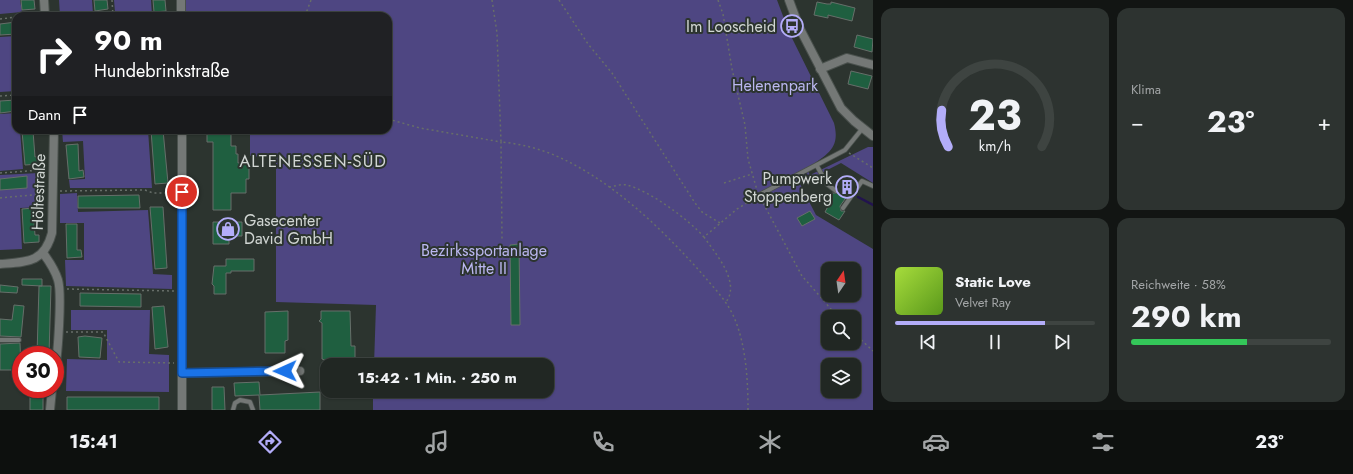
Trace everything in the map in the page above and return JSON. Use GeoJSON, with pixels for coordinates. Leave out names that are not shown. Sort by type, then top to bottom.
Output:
{"type":"FeatureCollection","features":[{"type":"Feature","properties":{"kind":"street"},"geometry":{"type":"LineString","coordinates":[[44,0],[45,12]]}},
{"type":"Feature","properties":{"kind":"street"},"geometry":{"type":"LineString","coordinates":[[181,0],[181,12]]}},
{"type":"Feature","properties":{"kind":"street"},"geometry":{"type":"LineString","coordinates":[[789,0],[799,27],[841,108],[862,129],[873,136]]}},
{"type":"Feature","properties":{"kind":"street"},"geometry":{"type":"LineString","coordinates":[[820,69],[847,58],[873,65]]}},
{"type":"Feature","properties":{"kind":"street","name":"Höltestraße"},"geometry":{"type":"LineString","coordinates":[[0,264],[32,261],[43,253],[50,242],[52,233],[54,134]]}},
{"type":"Feature","properties":{"kind":"street"},"geometry":{"type":"LineString","coordinates":[[182,134],[182,410]]}},
{"type":"Feature","properties":{"kind":"street","name":"Höltestraße"},"geometry":{"type":"LineString","coordinates":[[43,253],[51,264],[59,281],[58,346]]}},
{"type":"Feature","properties":{"kind":"street"},"geometry":{"type":"LineString","coordinates":[[182,373],[300,371]]}},
{"type":"Feature","properties":{"kind":"street"},"geometry":{"type":"LineString","coordinates":[[50,410],[51,398]]}},
{"type":"Feature","properties":{"kind":"lane"},"geometry":{"type":"LineString","coordinates":[[758,193],[817,166],[845,150],[862,129]]}},
{"type":"Feature","properties":{"kind":"lane"},"geometry":{"type":"LineString","coordinates":[[817,166],[827,184],[836,191]]}},
{"type":"Feature","properties":{"kind":"lane"},"geometry":{"type":"LineString","coordinates":[[843,208],[862,181],[873,186]]}},
{"type":"Feature","properties":{"kind":"lane"},"geometry":{"type":"LineString","coordinates":[[0,340],[19,340]]}},
{"type":"Feature","properties":{"kind":"lane"},"geometry":{"type":"LineString","coordinates":[[233,410],[235,403],[243,400],[250,402],[253,410]]}},
{"type":"Feature","properties":{"kind":"path"},"geometry":{"type":"LineString","coordinates":[[112,0],[113,12]]}},
{"type":"Feature","properties":{"kind":"path"},"geometry":{"type":"LineString","coordinates":[[306,12],[311,0]]}},
{"type":"Feature","properties":{"kind":"path"},"geometry":{"type":"LineString","coordinates":[[492,0],[497,33],[501,142],[502,239]]}},
{"type":"Feature","properties":{"kind":"path"},"geometry":{"type":"LineString","coordinates":[[559,0],[588,44],[612,73],[695,203],[702,212],[720,223]]}},
{"type":"Feature","properties":{"kind":"path"},"geometry":{"type":"LineString","coordinates":[[718,0],[745,125],[745,144],[758,193],[802,276],[832,310]]}},
{"type":"Feature","properties":{"kind":"path"},"geometry":{"type":"LineString","coordinates":[[0,19],[12,18]]}},
{"type":"Feature","properties":{"kind":"path"},"geometry":{"type":"LineString","coordinates":[[0,96],[12,95]]}},
{"type":"Feature","properties":{"kind":"path"},"geometry":{"type":"LineString","coordinates":[[392,120],[420,128],[527,146],[552,154],[582,169],[609,187],[670,241],[726,302],[733,316],[743,349],[748,410]]}},
{"type":"Feature","properties":{"kind":"path"},"geometry":{"type":"LineString","coordinates":[[845,150],[855,158],[873,168]]}},
{"type":"Feature","properties":{"kind":"path"},"geometry":{"type":"LineString","coordinates":[[0,173],[42,170]]}},
{"type":"Feature","properties":{"kind":"path"},"geometry":{"type":"LineString","coordinates":[[724,183],[752,174]]}},
{"type":"Feature","properties":{"kind":"path"},"geometry":{"type":"LineString","coordinates":[[609,187],[627,185],[638,190],[677,213],[704,237],[729,278],[731,291],[726,302]]}},
{"type":"Feature","properties":{"kind":"path"},"geometry":{"type":"LineString","coordinates":[[52,191],[144,190],[153,193],[182,192]]}},
{"type":"Feature","properties":{"kind":"path"},"geometry":{"type":"LineString","coordinates":[[704,237],[758,193]]}},
{"type":"Feature","properties":{"kind":"path"},"geometry":{"type":"LineString","coordinates":[[0,198],[42,194]]}},
{"type":"Feature","properties":{"kind":"path"},"geometry":{"type":"LineString","coordinates":[[59,289],[182,292]]}},
{"type":"Feature","properties":{"kind":"path"},"geometry":{"type":"LineString","coordinates":[[58,332],[103,332],[119,362],[182,363]]}},
{"type":"Feature","properties":{"kind":"path"},"geometry":{"type":"LineString","coordinates":[[861,340],[873,351]]}},
{"type":"Feature","properties":{"kind":"green space"},"geometry":{"type":"Polygon","coordinates":[[[0,0],[20,0],[22,12],[0,14],[0,0]]]}},
{"type":"Feature","properties":{"kind":"green space"},"geometry":{"type":"Polygon","coordinates":[[[59,0],[92,0],[93,12],[60,12],[59,0]]]}},
{"type":"Feature","properties":{"kind":"green space"},"geometry":{"type":"Polygon","coordinates":[[[114,0],[151,0],[152,12],[115,12],[114,0]]]}},
{"type":"Feature","properties":{"kind":"green space"},"geometry":{"type":"Polygon","coordinates":[[[182,0],[777,0],[789,32],[834,123],[836,132],[834,145],[826,155],[807,169],[810,175],[868,147],[873,147],[873,183],[841,163],[800,184],[816,215],[873,249],[873,410],[373,410],[373,398],[554,398],[554,358],[374,358],[376,305],[276,302],[276,158],[250,156],[250,134],[392,134],[392,12],[183,12],[182,0]]]}},
{"type":"Feature","properties":{"kind":"green space"},"geometry":{"type":"Polygon","coordinates":[[[12,36],[12,91],[0,92],[0,37],[12,36]]]}},
{"type":"Feature","properties":{"kind":"green space"},"geometry":{"type":"Polygon","coordinates":[[[12,113],[12,134],[20,134],[23,169],[0,171],[0,114],[12,113]]]}},
{"type":"Feature","properties":{"kind":"green space"},"geometry":{"type":"Polygon","coordinates":[[[62,134],[148,134],[152,188],[70,188],[69,180],[85,179],[83,141],[63,142],[62,134]]]}},
{"type":"Feature","properties":{"kind":"green space"},"geometry":{"type":"Polygon","coordinates":[[[39,173],[41,207],[20,208],[22,249],[0,250],[0,175],[39,173]]]}},
{"type":"Feature","properties":{"kind":"green space"},"geometry":{"type":"Polygon","coordinates":[[[77,193],[78,212],[148,210],[153,274],[172,275],[172,289],[66,286],[65,260],[84,260],[84,223],[60,223],[60,194],[77,193]]]}},
{"type":"Feature","properties":{"kind":"green space"},"geometry":{"type":"Polygon","coordinates":[[[71,310],[150,310],[149,354],[169,355],[169,392],[66,391],[67,359],[107,360],[107,330],[71,330],[71,310]]]}},
{"type":"Feature","properties":{"kind":"building"},"geometry":{"type":"Polygon","coordinates":[[[21,0],[34,0],[35,9],[22,10],[21,0]]]}},
{"type":"Feature","properties":{"kind":"building"},"geometry":{"type":"Polygon","coordinates":[[[94,0],[107,0],[108,9],[95,11],[94,0]]]}},
{"type":"Feature","properties":{"kind":"building"},"geometry":{"type":"Polygon","coordinates":[[[153,0],[165,0],[166,11],[154,12],[153,0]]]}},
{"type":"Feature","properties":{"kind":"building"},"geometry":{"type":"Polygon","coordinates":[[[817,2],[831,4],[831,2],[855,8],[852,21],[828,15],[828,18],[814,15],[817,2]]]}},
{"type":"Feature","properties":{"kind":"building"},"geometry":{"type":"Polygon","coordinates":[[[12,22],[12,34],[0,35],[0,24],[12,22]]]}},
{"type":"Feature","properties":{"kind":"building"},"geometry":{"type":"Polygon","coordinates":[[[857,35],[873,39],[872,52],[854,47],[857,35]]]}},
{"type":"Feature","properties":{"kind":"building"},"geometry":{"type":"Polygon","coordinates":[[[851,71],[872,76],[868,89],[848,84],[851,71]]]}},
{"type":"Feature","properties":{"kind":"building"},"geometry":{"type":"Polygon","coordinates":[[[12,100],[12,112],[0,113],[0,101],[12,100]]]}},
{"type":"Feature","properties":{"kind":"building"},"geometry":{"type":"Polygon","coordinates":[[[22,134],[33,134],[35,157],[39,156],[40,164],[25,165],[22,134]]]}},
{"type":"Feature","properties":{"kind":"building"},"geometry":{"type":"Polygon","coordinates":[[[151,134],[163,134],[168,183],[155,184],[151,134]]]}},
{"type":"Feature","properties":{"kind":"building"},"geometry":{"type":"Polygon","coordinates":[[[207,134],[231,134],[231,146],[236,146],[238,163],[249,163],[249,179],[246,179],[246,193],[231,193],[231,210],[213,210],[213,142],[207,142],[207,134]]]}},
{"type":"Feature","properties":{"kind":"building"},"geometry":{"type":"Polygon","coordinates":[[[78,144],[79,171],[83,170],[84,177],[69,179],[66,145],[78,144]]]}},
{"type":"Feature","properties":{"kind":"building"},"geometry":{"type":"Polygon","coordinates":[[[27,176],[27,188],[0,190],[0,179],[27,176]]]}},
{"type":"Feature","properties":{"kind":"building"},"geometry":{"type":"Polygon","coordinates":[[[846,177],[856,184],[840,206],[841,211],[845,211],[839,220],[825,212],[831,201],[828,199],[832,193],[838,193],[838,189],[846,177]]]}},
{"type":"Feature","properties":{"kind":"building"},"geometry":{"type":"Polygon","coordinates":[[[139,195],[140,208],[78,208],[78,196],[139,195]]]}},
{"type":"Feature","properties":{"kind":"building"},"geometry":{"type":"Polygon","coordinates":[[[150,207],[163,207],[167,268],[155,269],[150,207]]]}},
{"type":"Feature","properties":{"kind":"building"},"geometry":{"type":"Polygon","coordinates":[[[33,208],[35,235],[39,235],[39,242],[24,243],[22,209],[33,208]]]}},
{"type":"Feature","properties":{"kind":"building"},"geometry":{"type":"Polygon","coordinates":[[[810,211],[815,219],[802,226],[797,218],[810,211]]]}},
{"type":"Feature","properties":{"kind":"building","name":"Gasecenter David GmbH"},"geometry":{"type":"Polygon","coordinates":[[[213,222],[242,222],[242,236],[229,236],[229,244],[213,244],[213,222]]]}},
{"type":"Feature","properties":{"kind":"building"},"geometry":{"type":"Polygon","coordinates":[[[66,224],[77,224],[77,250],[81,250],[82,257],[67,258],[66,224]]]}},
{"type":"Feature","properties":{"kind":"building"},"geometry":{"type":"Polygon","coordinates":[[[519,244],[520,325],[511,325],[510,245],[519,244]]]}},
{"type":"Feature","properties":{"kind":"building"},"geometry":{"type":"Polygon","coordinates":[[[226,259],[254,259],[254,271],[231,271],[231,273],[226,273],[226,294],[214,294],[214,286],[212,284],[214,266],[226,266],[226,259]]]}},
{"type":"Feature","properties":{"kind":"building"},"geometry":{"type":"Polygon","coordinates":[[[22,279],[42,279],[42,286],[22,285],[22,279]]]}},
{"type":"Feature","properties":{"kind":"building"},"geometry":{"type":"Polygon","coordinates":[[[0,285],[18,287],[17,293],[0,292],[0,285]]]}},
{"type":"Feature","properties":{"kind":"building"},"geometry":{"type":"Polygon","coordinates":[[[39,286],[51,286],[49,346],[37,346],[39,286]]]}},
{"type":"Feature","properties":{"kind":"building"},"geometry":{"type":"Polygon","coordinates":[[[80,293],[141,294],[141,307],[80,306],[80,293]]]}},
{"type":"Feature","properties":{"kind":"building"},"geometry":{"type":"Polygon","coordinates":[[[14,305],[24,306],[21,337],[0,336],[0,319],[12,320],[14,305]]]}},
{"type":"Feature","properties":{"kind":"building"},"geometry":{"type":"Polygon","coordinates":[[[164,306],[168,347],[155,349],[152,307],[164,306]]]}},
{"type":"Feature","properties":{"kind":"building"},"geometry":{"type":"Polygon","coordinates":[[[288,311],[288,340],[285,341],[285,353],[265,353],[265,312],[288,311]]]}},
{"type":"Feature","properties":{"kind":"building"},"geometry":{"type":"Polygon","coordinates":[[[321,311],[350,311],[351,346],[355,346],[355,358],[322,358],[322,323],[319,321],[321,319],[321,311]]]}},
{"type":"Feature","properties":{"kind":"building"},"geometry":{"type":"Polygon","coordinates":[[[85,336],[102,338],[100,358],[79,357],[78,337],[85,336]]]}},
{"type":"Feature","properties":{"kind":"building"},"geometry":{"type":"Polygon","coordinates":[[[20,343],[20,346],[12,346],[12,370],[0,370],[0,344],[20,343]]]}},
{"type":"Feature","properties":{"kind":"building"},"geometry":{"type":"Polygon","coordinates":[[[259,382],[260,395],[320,392],[320,410],[260,410],[259,395],[235,396],[234,383],[259,382]]]}},
{"type":"Feature","properties":{"kind":"building"},"geometry":{"type":"Polygon","coordinates":[[[212,387],[224,387],[225,410],[212,410],[212,387]]]}},
{"type":"Feature","properties":{"kind":"building"},"geometry":{"type":"Polygon","coordinates":[[[67,397],[159,397],[159,410],[67,410],[67,397]]]}},
{"type":"Feature","properties":{"kind":"building"},"geometry":{"type":"Polygon","coordinates":[[[30,398],[43,398],[43,410],[30,410],[30,398]]]}},
{"type":"Feature","properties":{"kind":"waterway"},"geometry":{"type":"LineString","coordinates":[[858,197],[873,205]]}},
{"type":"Feature","properties":{"kind":"place","name":"Im Looscheid"},"geometry":{"type":"Point","coordinates":[792,26]}},
{"type":"Feature","properties":{"kind":"place","name":"Pumpwerk Stoppenberg"},"geometry":{"type":"Point","coordinates":[847,187]}},
{"type":"Feature","properties":{"kind":"place","name":"Gasecenter David GmbH"},"geometry":{"type":"Point","coordinates":[228,229]}},
{"type":"Feature","properties":{"kind":"district","name":"ALTENESSEN-SÜD"},"geometry":{"type":"Point","coordinates":[313,161]}},
{"type":"Feature","properties":{"kind":"route"},"geometry":{"type":"LineString","coordinates":[[182,192],[182,373],[285,371]]}},
{"type":"Feature","properties":{"kind":"park label","name":"Helenenpark"},"geometry":{"type":"Point","coordinates":[775,85]}},
{"type":"Feature","properties":{"kind":"park label","name":"Bezirkssportanlage Mitte II"},"geometry":{"type":"Point","coordinates":[484,259]}}]}
